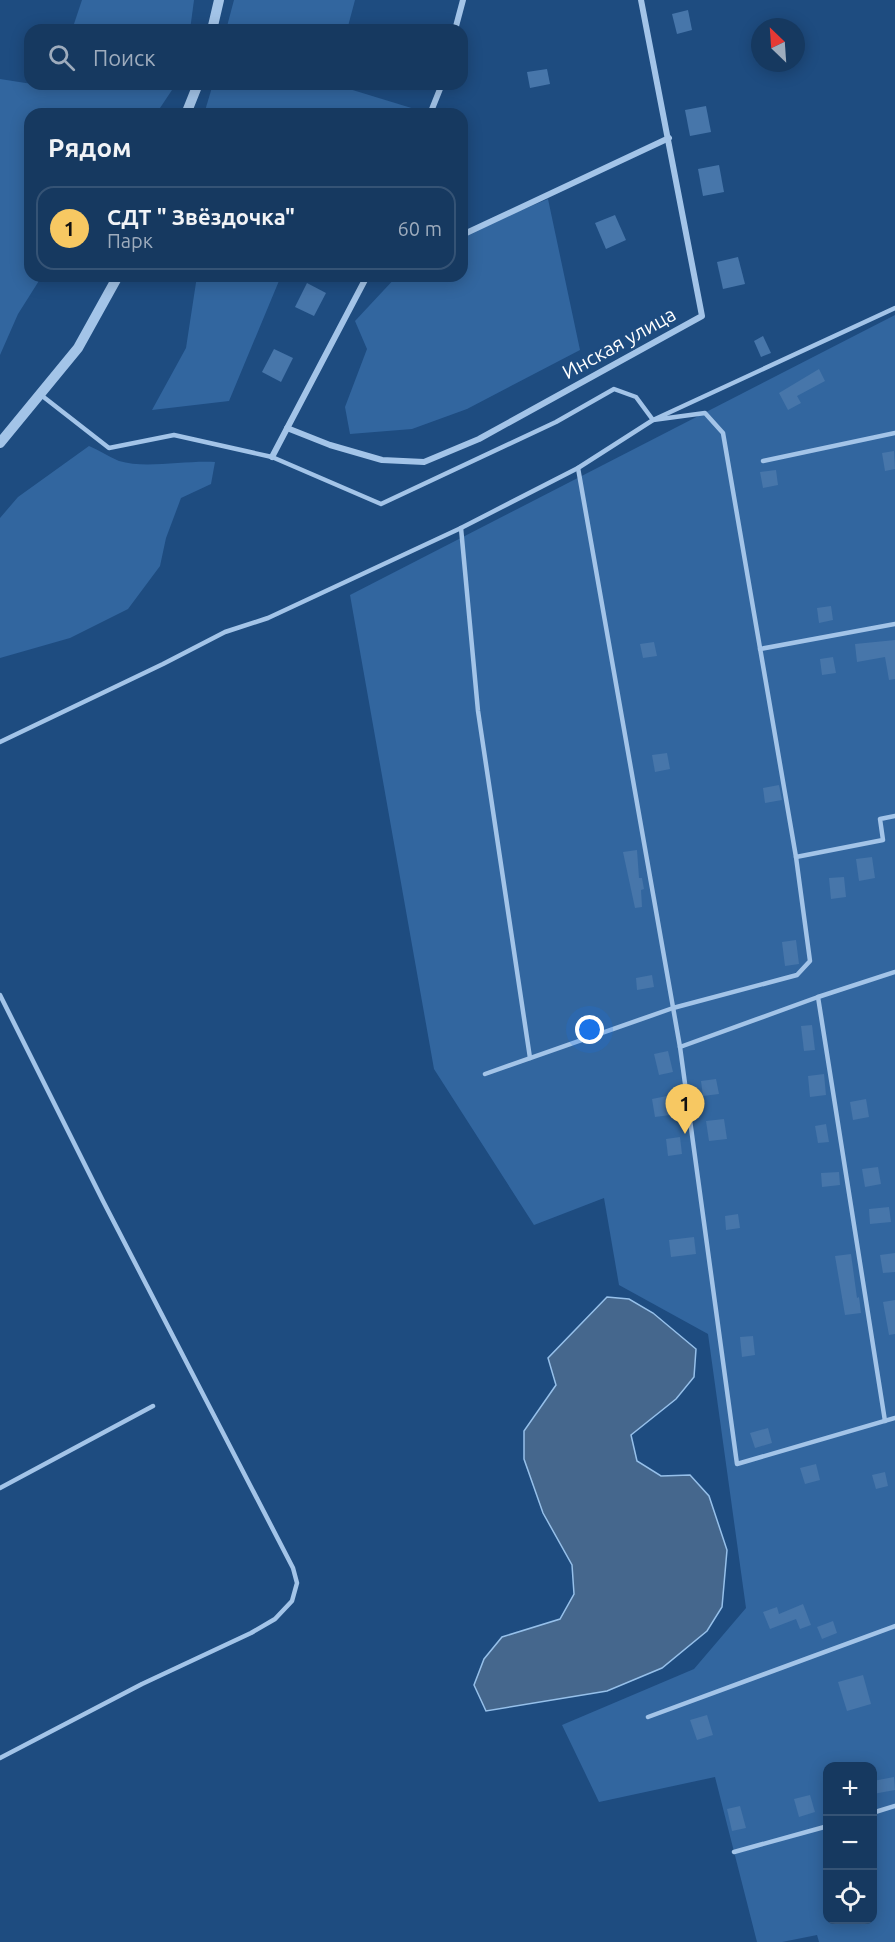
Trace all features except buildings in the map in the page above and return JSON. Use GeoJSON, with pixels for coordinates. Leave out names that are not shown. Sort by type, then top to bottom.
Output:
{"type":"FeatureCollection","features":[{"type":"Feature","properties":{"kind":"street"},"geometry":{"type":"LineString","coordinates":[[213,24],[219,0]]}},
{"type":"Feature","properties":{"kind":"street"},"geometry":{"type":"LineString","coordinates":[[457,24],[463,0]]}},
{"type":"Feature","properties":{"kind":"street","name":"Инская улица"},"geometry":{"type":"LineString","coordinates":[[287,428],[330,445],[382,460],[424,462],[479,439],[702,316],[641,0]]}},
{"type":"Feature","properties":{"kind":"street"},"geometry":{"type":"LineString","coordinates":[[188,108],[196,90]]}},
{"type":"Feature","properties":{"kind":"street"},"geometry":{"type":"LineString","coordinates":[[432,108],[440,90]]}},
{"type":"Feature","properties":{"kind":"street"},"geometry":{"type":"LineString","coordinates":[[468,232],[669,138]]}},
{"type":"Feature","properties":{"kind":"street"},"geometry":{"type":"LineString","coordinates":[[0,443],[78,348],[115,282]]}},
{"type":"Feature","properties":{"kind":"street"},"geometry":{"type":"LineString","coordinates":[[272,457],[364,282]]}},
{"type":"Feature","properties":{"kind":"lane"},"geometry":{"type":"LineString","coordinates":[[0,742],[225,632],[268,618],[461,528],[578,468],[653,420],[895,308]]}},
{"type":"Feature","properties":{"kind":"lane"},"geometry":{"type":"LineString","coordinates":[[41,395],[109,448],[174,435],[272,457],[381,504],[555,422],[614,389],[636,397],[653,420]]}},
{"type":"Feature","properties":{"kind":"lane"},"geometry":{"type":"LineString","coordinates":[[485,1074],[673,1008],[797,975],[810,961],[796,857],[723,434],[705,413],[653,420]]}},
{"type":"Feature","properties":{"kind":"lane"},"geometry":{"type":"LineString","coordinates":[[763,461],[895,433]]}},
{"type":"Feature","properties":{"kind":"lane"},"geometry":{"type":"LineString","coordinates":[[578,468],[680,1047],[737,1464],[895,1418]]}},
{"type":"Feature","properties":{"kind":"lane"},"geometry":{"type":"LineString","coordinates":[[461,528],[478,711],[530,1058]]}},
{"type":"Feature","properties":{"kind":"lane"},"geometry":{"type":"LineString","coordinates":[[760,650],[895,624]]}},
{"type":"Feature","properties":{"kind":"lane"},"geometry":{"type":"LineString","coordinates":[[796,857],[883,840],[880,819],[895,816]]}},
{"type":"Feature","properties":{"kind":"lane"},"geometry":{"type":"LineString","coordinates":[[680,1047],[895,972]]}},
{"type":"Feature","properties":{"kind":"lane"},"geometry":{"type":"LineString","coordinates":[[0,994],[103,1201],[293,1568],[297,1583],[292,1601],[275,1619],[251,1633],[142,1684],[0,1758]]}},
{"type":"Feature","properties":{"kind":"lane"},"geometry":{"type":"LineString","coordinates":[[818,997],[885,1421]]}},
{"type":"Feature","properties":{"kind":"lane"},"geometry":{"type":"LineString","coordinates":[[0,1488],[153,1406]]}},
{"type":"Feature","properties":{"kind":"lane"},"geometry":{"type":"LineString","coordinates":[[648,1717],[895,1626]]}},
{"type":"Feature","properties":{"kind":"lane"},"geometry":{"type":"LineString","coordinates":[[877,1812],[895,1806]]}},
{"type":"Feature","properties":{"kind":"lane"},"geometry":{"type":"LineString","coordinates":[[734,1852],[823,1827]]}},
{"type":"Feature","properties":{"kind":"shaded area"},"geometry":{"type":"Polygon","coordinates":[[[82,0],[194,0],[191,24],[74,24],[82,0]]]}},
{"type":"Feature","properties":{"kind":"shaded area"},"geometry":{"type":"Polygon","coordinates":[[[234,0],[355,0],[349,24],[228,24],[234,0]]]}},
{"type":"Feature","properties":{"kind":"shaded area"},"geometry":{"type":"Polygon","coordinates":[[[0,79],[24,83],[24,90],[172,90],[160,108],[24,108],[24,282],[38,282],[18,314],[0,355],[0,79]]]}},
{"type":"Feature","properties":{"kind":"shaded area"},"geometry":{"type":"Polygon","coordinates":[[[211,90],[353,90],[411,108],[206,108],[211,90]]]}},
{"type":"Feature","properties":{"kind":"shaded area"},"geometry":{"type":"Polygon","coordinates":[[[548,199],[580,350],[467,409],[412,429],[350,434],[345,407],[367,349],[355,321],[391,282],[468,282],[468,232],[548,199]]]}},
{"type":"Feature","properties":{"kind":"shaded area"},"geometry":{"type":"Polygon","coordinates":[[[196,282],[279,282],[229,401],[152,410],[186,348],[196,282]]]}},
{"type":"Feature","properties":{"kind":"shaded area"},"geometry":{"type":"Polygon","coordinates":[[[895,315],[895,1942],[819,1942],[817,1935],[782,1942],[757,1942],[715,1777],[599,1802],[562,1725],[694,1669],[746,1608],[708,1334],[619,1285],[604,1198],[534,1225],[434,1069],[350,595],[895,315]]]}},
{"type":"Feature","properties":{"kind":"shaded area"},"geometry":{"type":"Polygon","coordinates":[[[89,446],[119,461],[129,463],[215,462],[211,484],[181,498],[166,538],[160,566],[128,609],[70,638],[0,658],[0,518],[18,497],[89,446]]]}},
{"type":"Feature","properties":{"kind":"shaded area"},"geometry":{"type":"Polygon","coordinates":[[[607,1297],[629,1299],[653,1313],[696,1349],[694,1377],[676,1399],[631,1435],[637,1461],[661,1476],[690,1475],[709,1496],[727,1550],[722,1607],[707,1631],[662,1668],[607,1691],[486,1711],[474,1685],[484,1659],[502,1637],[560,1619],[574,1594],[572,1565],[543,1513],[524,1459],[524,1431],[556,1385],[548,1358],[607,1297]]]}},
{"type":"Feature","properties":{"kind":"place","name":"СДТ \" Звёздочка\""},"geometry":{"type":"Point","coordinates":[685,1134]}}]}
